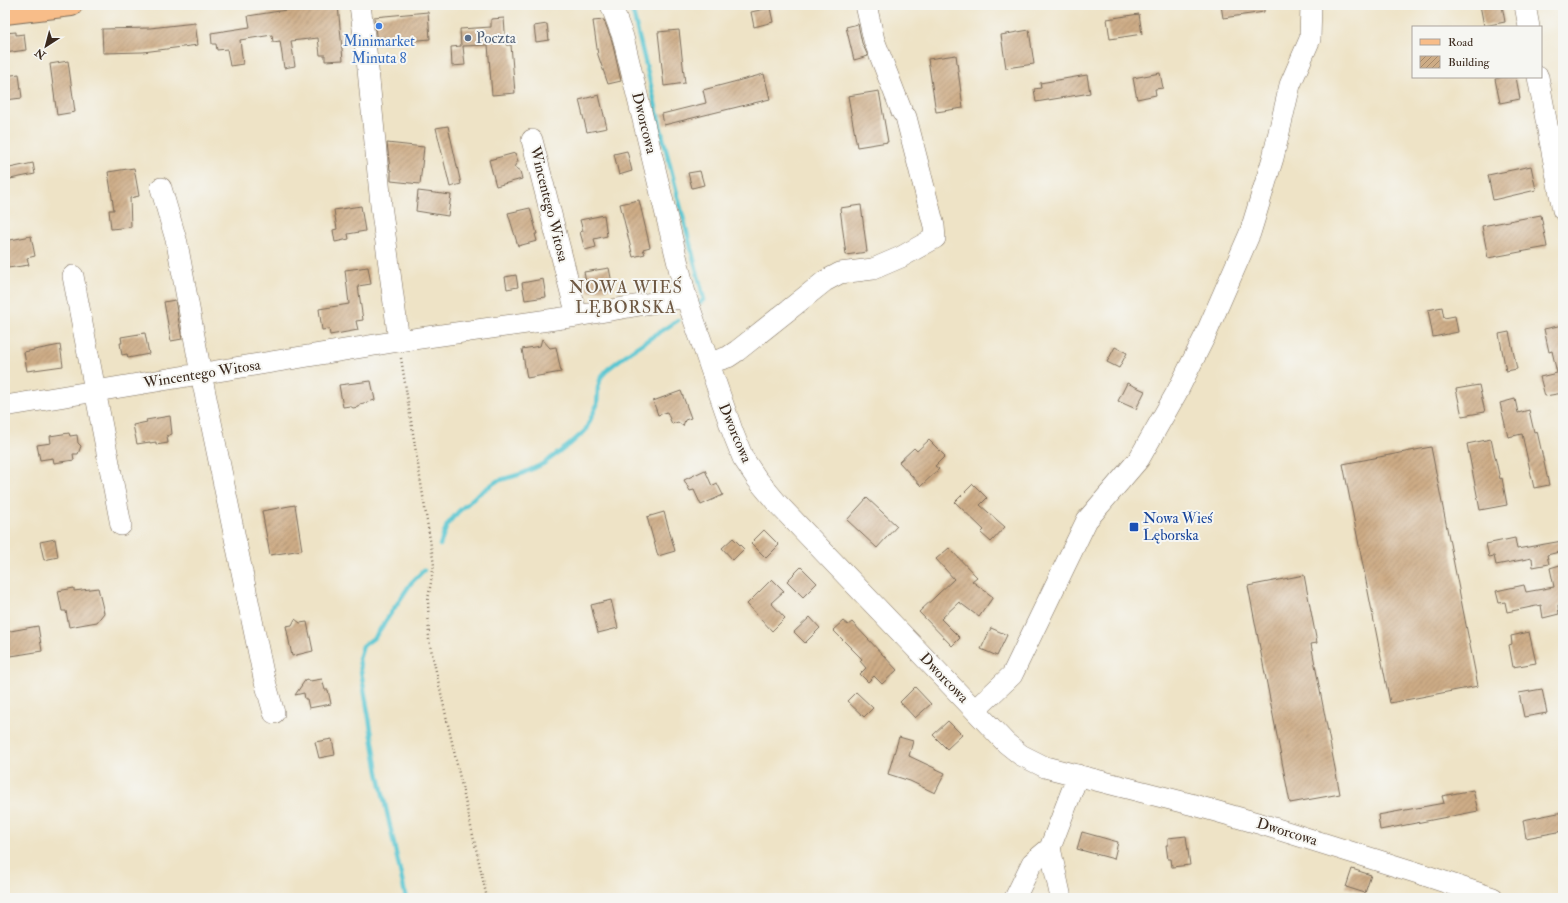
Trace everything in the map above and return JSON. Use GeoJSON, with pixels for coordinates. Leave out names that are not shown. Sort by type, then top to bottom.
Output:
{"type":"FeatureCollection","features":[{"type":"Feature","properties":{"kind":"main road"},"geometry":{"type":"LineString","coordinates":[[5,13],[71,5]]}},
{"type":"Feature","properties":{"kind":"street"},"geometry":{"type":"LineString","coordinates":[[360,5],[367,59],[381,205],[399,341]]}},
{"type":"Feature","properties":{"kind":"street","name":"Dworcowa"},"geometry":{"type":"LineString","coordinates":[[610,5],[623,37],[686,297],[743,458],[757,479],[777,503],[1006,742],[1021,755],[1045,767],[1194,805],[1253,822],[1493,898]]}},
{"type":"Feature","properties":{"kind":"street"},"geometry":{"type":"LineString","coordinates":[[709,363],[728,357],[737,351],[825,281],[840,273],[872,269],[901,257],[935,238],[934,226],[904,114],[874,40],[866,5]]}},
{"type":"Feature","properties":{"kind":"street"},"geometry":{"type":"LineString","coordinates":[[975,710],[1012,675],[1087,520],[1139,459],[1177,392],[1205,336],[1250,233],[1273,158],[1290,85],[1310,38],[1311,5]]}},
{"type":"Feature","properties":{"kind":"street"},"geometry":{"type":"LineString","coordinates":[[1525,5],[1529,26]]}},
{"type":"Feature","properties":{"kind":"street"},"geometry":{"type":"LineString","coordinates":[[1538,78],[1563,210]]}},
{"type":"Feature","properties":{"kind":"street","name":"Wincentego Witosa"},"geometry":{"type":"LineString","coordinates":[[532,140],[577,316]]}},
{"type":"Feature","properties":{"kind":"street"},"geometry":{"type":"LineString","coordinates":[[161,188],[177,243],[200,374],[264,678],[274,713]]}},
{"type":"Feature","properties":{"kind":"street"},"geometry":{"type":"LineString","coordinates":[[74,276],[94,392],[121,525]]}},
{"type":"Feature","properties":{"kind":"street","name":"Wincentego Witosa"},"geometry":{"type":"LineString","coordinates":[[5,406],[399,341],[577,316],[686,297]]}},
{"type":"Feature","properties":{"kind":"street"},"geometry":{"type":"LineString","coordinates":[[1015,898],[1032,863],[1050,848],[1078,775]]}},
{"type":"Feature","properties":{"kind":"street"},"geometry":{"type":"LineString","coordinates":[[1050,848],[1061,898]]}},
{"type":"Feature","properties":{"kind":"path"},"geometry":{"type":"LineString","coordinates":[[399,341],[434,565],[428,599],[429,640],[487,898]]}},
{"type":"Feature","properties":{"kind":"building"},"geometry":{"type":"Polygon","coordinates":[[[338,5],[343,60],[325,61],[325,55],[320,55],[318,38],[291,41],[295,66],[284,68],[280,41],[273,42],[272,35],[240,40],[243,64],[230,66],[227,49],[217,50],[216,44],[212,44],[211,33],[250,27],[248,16],[286,10],[338,5]]]}},
{"type":"Feature","properties":{"kind":"building"},"geometry":{"type":"Polygon","coordinates":[[[1221,5],[1264,5],[1264,12],[1223,18],[1221,5]]]}},
{"type":"Feature","properties":{"kind":"building"},"geometry":{"type":"Polygon","coordinates":[[[1480,5],[1502,5],[1505,22],[1484,26],[1480,5]]]}},
{"type":"Feature","properties":{"kind":"building"},"geometry":{"type":"Polygon","coordinates":[[[770,8],[773,22],[754,27],[751,12],[770,8]]]}},
{"type":"Feature","properties":{"kind":"building"},"geometry":{"type":"Polygon","coordinates":[[[428,12],[430,39],[377,44],[374,17],[428,12]]]}},
{"type":"Feature","properties":{"kind":"building"},"geometry":{"type":"Polygon","coordinates":[[[1139,14],[1142,34],[1110,39],[1107,19],[1139,14]]]}},
{"type":"Feature","properties":{"kind":"building"},"geometry":{"type":"Polygon","coordinates":[[[504,18],[506,45],[511,45],[515,93],[492,95],[488,45],[463,46],[465,65],[452,66],[451,47],[461,46],[460,29],[491,27],[491,19],[504,18]]]}},
{"type":"Feature","properties":{"kind":"building"},"geometry":{"type":"Polygon","coordinates":[[[604,20],[612,41],[621,81],[608,84],[598,55],[593,21],[604,20]]]}},
{"type":"Feature","properties":{"kind":"building"},"geometry":{"type":"Polygon","coordinates":[[[195,23],[198,45],[143,52],[103,53],[102,29],[150,28],[195,23]]]}},
{"type":"Feature","properties":{"kind":"building"},"geometry":{"type":"Polygon","coordinates":[[[547,24],[549,40],[536,42],[534,26],[547,24]]]}},
{"type":"Feature","properties":{"kind":"building"},"geometry":{"type":"Polygon","coordinates":[[[858,24],[862,43],[868,56],[854,60],[846,27],[858,24]]]}},
{"type":"Feature","properties":{"kind":"building"},"geometry":{"type":"Polygon","coordinates":[[[679,30],[685,83],[664,86],[658,32],[679,30]]]}},
{"type":"Feature","properties":{"kind":"building"},"geometry":{"type":"Polygon","coordinates":[[[1029,30],[1034,64],[1006,68],[1001,35],[1029,30]]]}},
{"type":"Feature","properties":{"kind":"building"},"geometry":{"type":"Polygon","coordinates":[[[16,32],[16,35],[24,34],[26,50],[5,53],[5,33],[16,32]]]}},
{"type":"Feature","properties":{"kind":"building"},"geometry":{"type":"Polygon","coordinates":[[[956,55],[963,108],[936,112],[928,59],[956,55]]]}},
{"type":"Feature","properties":{"kind":"building"},"geometry":{"type":"Polygon","coordinates":[[[68,61],[75,112],[57,115],[50,64],[68,61]]]}},
{"type":"Feature","properties":{"kind":"building"},"geometry":{"type":"Polygon","coordinates":[[[1160,73],[1163,88],[1155,89],[1156,95],[1137,99],[1133,78],[1160,73]]]}},
{"type":"Feature","properties":{"kind":"building"},"geometry":{"type":"Polygon","coordinates":[[[19,74],[22,98],[5,100],[5,76],[19,74]]]}},
{"type":"Feature","properties":{"kind":"building"},"geometry":{"type":"Polygon","coordinates":[[[764,74],[770,99],[664,125],[662,114],[706,103],[703,90],[764,74]]]}},
{"type":"Feature","properties":{"kind":"building"},"geometry":{"type":"Polygon","coordinates":[[[1087,75],[1090,93],[1036,102],[1034,89],[1041,88],[1040,83],[1087,75]]]}},
{"type":"Feature","properties":{"kind":"building"},"geometry":{"type":"Polygon","coordinates":[[[1516,78],[1520,99],[1500,103],[1495,79],[1516,78]]]}},
{"type":"Feature","properties":{"kind":"building"},"geometry":{"type":"Polygon","coordinates":[[[879,91],[888,142],[857,147],[848,96],[879,91]]]}},
{"type":"Feature","properties":{"kind":"building"},"geometry":{"type":"Polygon","coordinates":[[[599,95],[607,128],[587,132],[579,100],[599,95]]]}},
{"type":"Feature","properties":{"kind":"building"},"geometry":{"type":"Polygon","coordinates":[[[448,126],[461,184],[450,187],[436,128],[448,126]]]}},
{"type":"Feature","properties":{"kind":"building"},"geometry":{"type":"Polygon","coordinates":[[[387,143],[424,147],[420,184],[391,181],[387,143]]]}},
{"type":"Feature","properties":{"kind":"building"},"geometry":{"type":"Polygon","coordinates":[[[627,151],[632,171],[619,175],[614,154],[627,151]]]}},
{"type":"Feature","properties":{"kind":"building"},"geometry":{"type":"Polygon","coordinates":[[[515,153],[518,161],[514,167],[520,171],[522,179],[496,186],[489,160],[515,153]]]}},
{"type":"Feature","properties":{"kind":"building"},"geometry":{"type":"Polygon","coordinates":[[[33,163],[35,174],[5,180],[5,169],[33,163]]]}},
{"type":"Feature","properties":{"kind":"building"},"geometry":{"type":"Polygon","coordinates":[[[1531,166],[1536,190],[1493,200],[1488,175],[1531,166]]]}},
{"type":"Feature","properties":{"kind":"building"},"geometry":{"type":"Polygon","coordinates":[[[134,168],[139,196],[130,198],[131,227],[111,229],[109,210],[114,210],[108,172],[134,168]]]}},
{"type":"Feature","properties":{"kind":"building"},"geometry":{"type":"Polygon","coordinates":[[[700,171],[704,185],[692,188],[688,173],[700,171]]]}},
{"type":"Feature","properties":{"kind":"building"},"geometry":{"type":"Polygon","coordinates":[[[418,191],[451,195],[448,216],[416,211],[418,191]]]}},
{"type":"Feature","properties":{"kind":"building"},"geometry":{"type":"Polygon","coordinates":[[[639,200],[650,247],[643,249],[645,254],[633,257],[620,204],[639,200]]]}},
{"type":"Feature","properties":{"kind":"building"},"geometry":{"type":"Polygon","coordinates":[[[861,205],[867,252],[846,255],[840,208],[861,205]]]}},
{"type":"Feature","properties":{"kind":"building"},"geometry":{"type":"Polygon","coordinates":[[[361,206],[365,231],[348,234],[349,239],[335,242],[333,230],[337,229],[334,210],[361,206]]]}},
{"type":"Feature","properties":{"kind":"building"},"geometry":{"type":"Polygon","coordinates":[[[530,208],[537,234],[535,234],[537,241],[518,246],[508,213],[530,208]]]}},
{"type":"Feature","properties":{"kind":"building"},"geometry":{"type":"Polygon","coordinates":[[[604,215],[607,236],[594,239],[596,247],[585,250],[580,232],[583,231],[580,220],[604,215]]]}},
{"type":"Feature","properties":{"kind":"building"},"geometry":{"type":"Polygon","coordinates":[[[1541,215],[1547,247],[1488,258],[1482,226],[1541,215]]]}},
{"type":"Feature","properties":{"kind":"building"},"geometry":{"type":"Polygon","coordinates":[[[31,236],[35,256],[27,258],[29,265],[8,268],[5,241],[31,236]]]}},
{"type":"Feature","properties":{"kind":"building"},"geometry":{"type":"Polygon","coordinates":[[[368,267],[371,284],[358,286],[363,320],[356,321],[358,330],[330,335],[329,329],[322,330],[319,309],[349,304],[345,270],[368,267]]]}},
{"type":"Feature","properties":{"kind":"building"},"geometry":{"type":"Polygon","coordinates":[[[609,268],[613,288],[588,292],[584,272],[609,268]]]}},
{"type":"Feature","properties":{"kind":"building"},"geometry":{"type":"Polygon","coordinates":[[[516,275],[518,287],[507,289],[505,277],[516,275]]]}},
{"type":"Feature","properties":{"kind":"building"},"geometry":{"type":"Polygon","coordinates":[[[543,279],[546,297],[525,300],[522,283],[543,279]]]}},
{"type":"Feature","properties":{"kind":"building"},"geometry":{"type":"Polygon","coordinates":[[[175,300],[182,339],[171,341],[164,302],[175,300]]]}},
{"type":"Feature","properties":{"kind":"building"},"geometry":{"type":"Polygon","coordinates":[[[1442,307],[1444,318],[1455,316],[1458,332],[1433,337],[1428,310],[1442,307]]]}},
{"type":"Feature","properties":{"kind":"building"},"geometry":{"type":"Polygon","coordinates":[[[1563,325],[1563,393],[1545,396],[1540,377],[1557,373],[1552,351],[1549,352],[1544,329],[1563,325]]]}},
{"type":"Feature","properties":{"kind":"building"},"geometry":{"type":"Polygon","coordinates":[[[1509,332],[1517,369],[1506,371],[1499,334],[1509,332]]]}},
{"type":"Feature","properties":{"kind":"building"},"geometry":{"type":"Polygon","coordinates":[[[145,333],[149,354],[128,358],[127,354],[122,355],[120,343],[122,343],[121,337],[145,333]]]}},
{"type":"Feature","properties":{"kind":"building"},"geometry":{"type":"Polygon","coordinates":[[[542,339],[550,348],[556,347],[561,372],[527,378],[522,349],[540,346],[542,339]]]}},
{"type":"Feature","properties":{"kind":"building"},"geometry":{"type":"Polygon","coordinates":[[[60,345],[63,366],[27,371],[24,352],[60,345]]]}},
{"type":"Feature","properties":{"kind":"building"},"geometry":{"type":"Polygon","coordinates":[[[1115,347],[1127,353],[1119,368],[1107,362],[1115,347]]]}},
{"type":"Feature","properties":{"kind":"building"},"geometry":{"type":"Polygon","coordinates":[[[371,381],[375,400],[360,404],[358,407],[343,407],[339,385],[371,381]]]}},
{"type":"Feature","properties":{"kind":"building"},"geometry":{"type":"Polygon","coordinates":[[[1127,383],[1145,391],[1136,409],[1118,401],[1127,383]]]}},
{"type":"Feature","properties":{"kind":"building"},"geometry":{"type":"Polygon","coordinates":[[[1479,385],[1485,412],[1462,416],[1456,389],[1479,385]]]}},
{"type":"Feature","properties":{"kind":"building"},"geometry":{"type":"Polygon","coordinates":[[[681,391],[691,418],[685,420],[683,426],[678,422],[672,424],[667,412],[658,415],[653,401],[681,391]]]}},
{"type":"Feature","properties":{"kind":"building"},"geometry":{"type":"Polygon","coordinates":[[[1515,399],[1518,413],[1529,410],[1534,432],[1537,431],[1549,485],[1534,488],[1522,434],[1508,437],[1500,403],[1515,399]]]}},
{"type":"Feature","properties":{"kind":"building"},"geometry":{"type":"Polygon","coordinates":[[[170,416],[172,434],[167,436],[168,443],[156,445],[156,442],[137,444],[133,425],[147,422],[146,420],[170,416]]]}},
{"type":"Feature","properties":{"kind":"building"},"geometry":{"type":"Polygon","coordinates":[[[69,433],[70,436],[77,435],[78,443],[81,446],[78,454],[73,454],[74,460],[54,463],[53,458],[40,460],[37,445],[51,443],[50,436],[69,433]]]}},
{"type":"Feature","properties":{"kind":"building"},"geometry":{"type":"Polygon","coordinates":[[[1491,439],[1500,479],[1502,478],[1507,505],[1480,510],[1467,444],[1491,439]]]}},
{"type":"Feature","properties":{"kind":"building"},"geometry":{"type":"Polygon","coordinates":[[[929,440],[945,456],[935,466],[939,469],[921,486],[899,462],[914,448],[917,451],[929,440]]]}},
{"type":"Feature","properties":{"kind":"building"},"geometry":{"type":"Polygon","coordinates":[[[1431,447],[1478,686],[1390,703],[1343,464],[1431,447]]]}},
{"type":"Feature","properties":{"kind":"building"},"geometry":{"type":"Polygon","coordinates":[[[705,470],[712,486],[717,483],[723,495],[701,505],[694,490],[690,491],[684,480],[705,470]]]}},
{"type":"Feature","properties":{"kind":"building"},"geometry":{"type":"Polygon","coordinates":[[[973,484],[987,498],[980,505],[1005,527],[991,542],[981,533],[984,530],[955,502],[973,484]]]}},
{"type":"Feature","properties":{"kind":"building"},"geometry":{"type":"Polygon","coordinates":[[[867,498],[897,526],[877,548],[847,520],[867,498]]]}},
{"type":"Feature","properties":{"kind":"building"},"geometry":{"type":"Polygon","coordinates":[[[295,505],[302,550],[270,555],[262,511],[295,505]]]}},
{"type":"Feature","properties":{"kind":"building"},"geometry":{"type":"Polygon","coordinates":[[[664,512],[675,551],[658,556],[647,517],[664,512]]]}},
{"type":"Feature","properties":{"kind":"building"},"geometry":{"type":"Polygon","coordinates":[[[764,530],[779,545],[766,558],[751,543],[764,530]]]}},
{"type":"Feature","properties":{"kind":"building"},"geometry":{"type":"Polygon","coordinates":[[[733,538],[744,549],[733,560],[722,548],[733,538]]]}},
{"type":"Feature","properties":{"kind":"building"},"geometry":{"type":"Polygon","coordinates":[[[1515,538],[1517,549],[1562,541],[1563,551],[1547,555],[1549,564],[1533,567],[1532,558],[1496,565],[1494,556],[1489,557],[1486,544],[1515,538]]]}},
{"type":"Feature","properties":{"kind":"building"},"geometry":{"type":"Polygon","coordinates":[[[55,539],[58,557],[44,560],[40,542],[55,539]]]}},
{"type":"Feature","properties":{"kind":"building"},"geometry":{"type":"Polygon","coordinates":[[[949,548],[977,577],[972,581],[993,597],[979,617],[959,602],[941,619],[960,638],[952,646],[919,612],[954,579],[936,559],[949,548]]]}},
{"type":"Feature","properties":{"kind":"building"},"geometry":{"type":"Polygon","coordinates":[[[1563,564],[1563,604],[1558,605],[1559,614],[1543,618],[1541,605],[1507,612],[1505,602],[1499,603],[1496,591],[1524,585],[1526,592],[1554,587],[1550,568],[1563,564]]]}},
{"type":"Feature","properties":{"kind":"building"},"geometry":{"type":"Polygon","coordinates":[[[801,567],[817,583],[803,597],[787,581],[801,567]]]}},
{"type":"Feature","properties":{"kind":"building"},"geometry":{"type":"Polygon","coordinates":[[[1304,575],[1317,643],[1311,644],[1340,794],[1290,803],[1248,586],[1304,575]]]}},
{"type":"Feature","properties":{"kind":"building"},"geometry":{"type":"Polygon","coordinates":[[[772,579],[784,591],[771,603],[785,618],[772,631],[747,604],[772,579]]]}},
{"type":"Feature","properties":{"kind":"building"},"geometry":{"type":"Polygon","coordinates":[[[74,588],[74,591],[98,588],[104,613],[97,622],[69,627],[66,611],[62,611],[58,591],[74,588]]]}},
{"type":"Feature","properties":{"kind":"building"},"geometry":{"type":"Polygon","coordinates":[[[611,600],[618,628],[598,633],[591,605],[611,600]]]}},
{"type":"Feature","properties":{"kind":"building"},"geometry":{"type":"Polygon","coordinates":[[[810,617],[820,628],[805,643],[794,632],[810,617]]]}},
{"type":"Feature","properties":{"kind":"building"},"geometry":{"type":"Polygon","coordinates":[[[295,619],[300,623],[307,622],[313,651],[292,656],[286,626],[292,625],[295,619]]]}},
{"type":"Feature","properties":{"kind":"building"},"geometry":{"type":"Polygon","coordinates":[[[843,621],[848,625],[852,622],[897,670],[882,684],[874,676],[868,682],[860,674],[866,668],[860,661],[862,659],[833,630],[843,621]]]}},
{"type":"Feature","properties":{"kind":"building"},"geometry":{"type":"Polygon","coordinates":[[[38,626],[42,651],[5,657],[5,632],[38,626]]]}},
{"type":"Feature","properties":{"kind":"building"},"geometry":{"type":"Polygon","coordinates":[[[991,628],[1007,635],[997,656],[981,649],[991,628]]]}},
{"type":"Feature","properties":{"kind":"building"},"geometry":{"type":"Polygon","coordinates":[[[1529,632],[1536,663],[1513,667],[1509,645],[1512,644],[1511,636],[1529,632]]]}},
{"type":"Feature","properties":{"kind":"building"},"geometry":{"type":"Polygon","coordinates":[[[306,679],[310,681],[322,679],[325,690],[328,690],[331,704],[309,708],[304,693],[295,695],[306,679]]]}},
{"type":"Feature","properties":{"kind":"building"},"geometry":{"type":"Polygon","coordinates":[[[915,687],[931,704],[915,718],[900,702],[915,687]]]}},
{"type":"Feature","properties":{"kind":"building"},"geometry":{"type":"Polygon","coordinates":[[[1542,689],[1547,713],[1524,717],[1519,693],[1542,689]]]}},
{"type":"Feature","properties":{"kind":"building"},"geometry":{"type":"Polygon","coordinates":[[[856,692],[873,708],[864,717],[847,701],[856,692]]]}},
{"type":"Feature","properties":{"kind":"building"},"geometry":{"type":"Polygon","coordinates":[[[948,721],[962,735],[947,749],[933,735],[948,721]]]}},
{"type":"Feature","properties":{"kind":"building"},"geometry":{"type":"Polygon","coordinates":[[[899,737],[913,741],[909,756],[945,773],[935,793],[910,781],[888,774],[899,737]]]}},
{"type":"Feature","properties":{"kind":"building"},"geometry":{"type":"Polygon","coordinates":[[[332,739],[335,755],[319,758],[315,742],[332,739]]]}},
{"type":"Feature","properties":{"kind":"building"},"geometry":{"type":"Polygon","coordinates":[[[1473,790],[1478,811],[1380,830],[1378,815],[1444,803],[1442,796],[1473,790]]]}},
{"type":"Feature","properties":{"kind":"building"},"geometry":{"type":"Polygon","coordinates":[[[1563,812],[1563,831],[1526,838],[1523,820],[1563,812]]]}},
{"type":"Feature","properties":{"kind":"building"},"geometry":{"type":"Polygon","coordinates":[[[1082,832],[1118,842],[1114,859],[1077,849],[1082,832]]]}},
{"type":"Feature","properties":{"kind":"building"},"geometry":{"type":"Polygon","coordinates":[[[1186,836],[1190,865],[1172,867],[1171,859],[1168,859],[1166,845],[1168,845],[1168,838],[1186,836]]]}},
{"type":"Feature","properties":{"kind":"building"},"geometry":{"type":"Polygon","coordinates":[[[1352,869],[1371,875],[1365,893],[1346,887],[1352,869]]]}},
{"type":"Feature","properties":{"kind":"waterway"},"geometry":{"type":"LineString","coordinates":[[631,5],[704,299],[700,303]]}},
{"type":"Feature","properties":{"kind":"waterway"},"geometry":{"type":"LineString","coordinates":[[440,545],[447,525],[458,512],[477,495],[497,481],[521,474],[543,464],[585,431],[597,405],[598,388],[601,377],[608,369],[631,351],[678,320]]}},
{"type":"Feature","properties":{"kind":"waterway"},"geometry":{"type":"LineString","coordinates":[[406,898],[378,772],[359,659],[363,646],[375,637],[411,583],[424,570]]}},
{"type":"Feature","properties":{"kind":"place","name":"Minimarket Minuta 8"},"geometry":{"type":"Point","coordinates":[379,26]}},
{"type":"Feature","properties":{"kind":"place","name":"Poczta"},"geometry":{"type":"Point","coordinates":[468,38]}},
{"type":"Feature","properties":{"kind":"place","name":"Nowa Wieś Lęborska"},"geometry":{"type":"Point","coordinates":[1134,527]}},
{"type":"Feature","properties":{"kind":"district","name":"NOWA WIEŚ LĘBORSKA"},"geometry":{"type":"Point","coordinates":[626,297]}}]}
